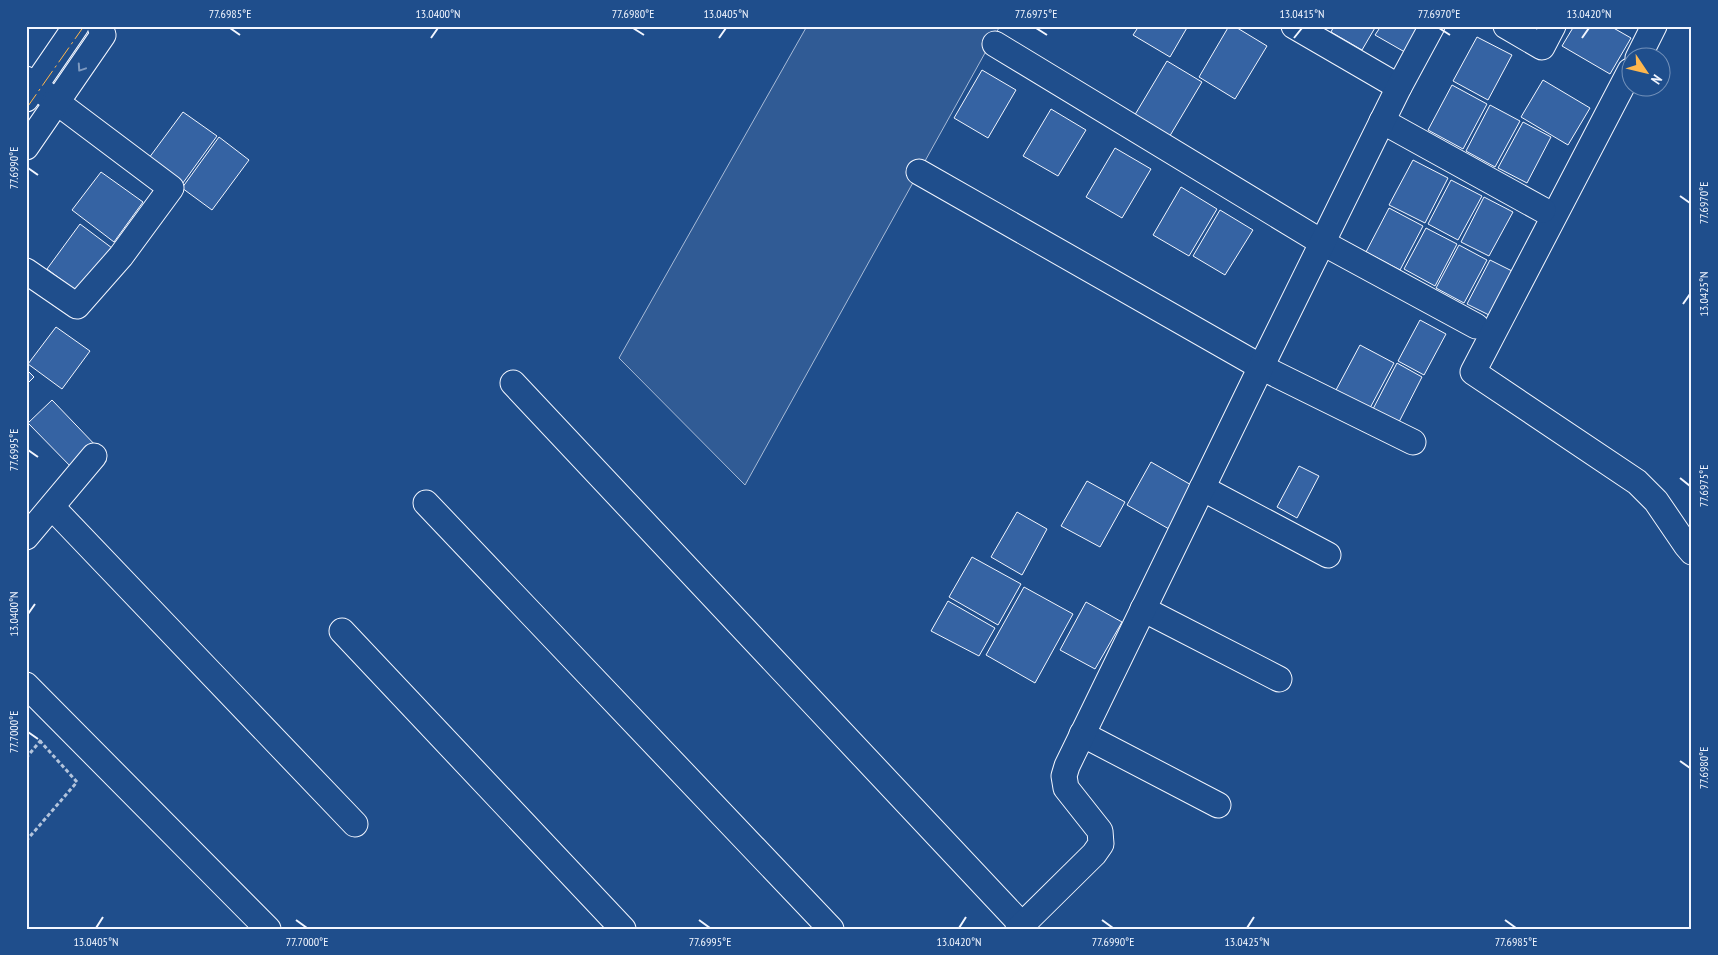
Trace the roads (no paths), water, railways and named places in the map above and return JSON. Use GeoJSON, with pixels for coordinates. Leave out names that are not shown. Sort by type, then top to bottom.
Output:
{"type":"FeatureCollection","features":[{"type":"Feature","properties":{"kind":"street"},"geometry":{"type":"LineString","coordinates":[[26,271],[77,306],[121,256],[171,188],[58,102],[29,88],[76,26]]}},
{"type":"Feature","properties":{"kind":"street"},"geometry":{"type":"LineString","coordinates":[[26,147],[103,35],[100,26]]}},
{"type":"Feature","properties":{"kind":"street"},"geometry":{"type":"LineString","coordinates":[[1294,26],[1399,87]]}},
{"type":"Feature","properties":{"kind":"street"},"geometry":{"type":"LineString","coordinates":[[513,383],[1020,927],[1094,854],[1101,844],[1100,832],[1066,788],[1064,776],[1067,766],[1260,367],[1399,87],[1432,26]]}},
{"type":"Feature","properties":{"kind":"street"},"geometry":{"type":"LineString","coordinates":[[1506,26],[1542,47],[1553,26]]}},
{"type":"Feature","properties":{"kind":"street"},"geometry":{"type":"LineString","coordinates":[[1643,48],[1654,26]]}},
{"type":"Feature","properties":{"kind":"street"},"geometry":{"type":"LineString","coordinates":[[995,44],[1322,243],[1476,326]]}},
{"type":"Feature","properties":{"kind":"street"},"geometry":{"type":"LineString","coordinates":[[1620,90],[1473,372],[1637,482],[1656,501],[1692,552]]}},
{"type":"Feature","properties":{"kind":"street"},"geometry":{"type":"LineString","coordinates":[[1382,121],[1543,210]]}},
{"type":"Feature","properties":{"kind":"street"},"geometry":{"type":"LineString","coordinates":[[919,172],[1260,367],[1413,442]]}},
{"type":"Feature","properties":{"kind":"street"},"geometry":{"type":"LineString","coordinates":[[26,537],[94,456]]}},
{"type":"Feature","properties":{"kind":"street"},"geometry":{"type":"LineString","coordinates":[[1202,488],[1328,555]]}},
{"type":"Feature","properties":{"kind":"street"},"geometry":{"type":"LineString","coordinates":[[426,503],[831,929]]}},
{"type":"Feature","properties":{"kind":"street"},"geometry":{"type":"LineString","coordinates":[[52,507],[355,824]]}},
{"type":"Feature","properties":{"kind":"street"},"geometry":{"type":"LineString","coordinates":[[1143,609],[1279,679]]}},
{"type":"Feature","properties":{"kind":"street"},"geometry":{"type":"LineString","coordinates":[[342,631],[623,929]]}},
{"type":"Feature","properties":{"kind":"street"},"geometry":{"type":"LineString","coordinates":[[26,685],[268,929]]}},
{"type":"Feature","properties":{"kind":"street"},"geometry":{"type":"LineString","coordinates":[[1082,734],[1218,805]]}}]}
